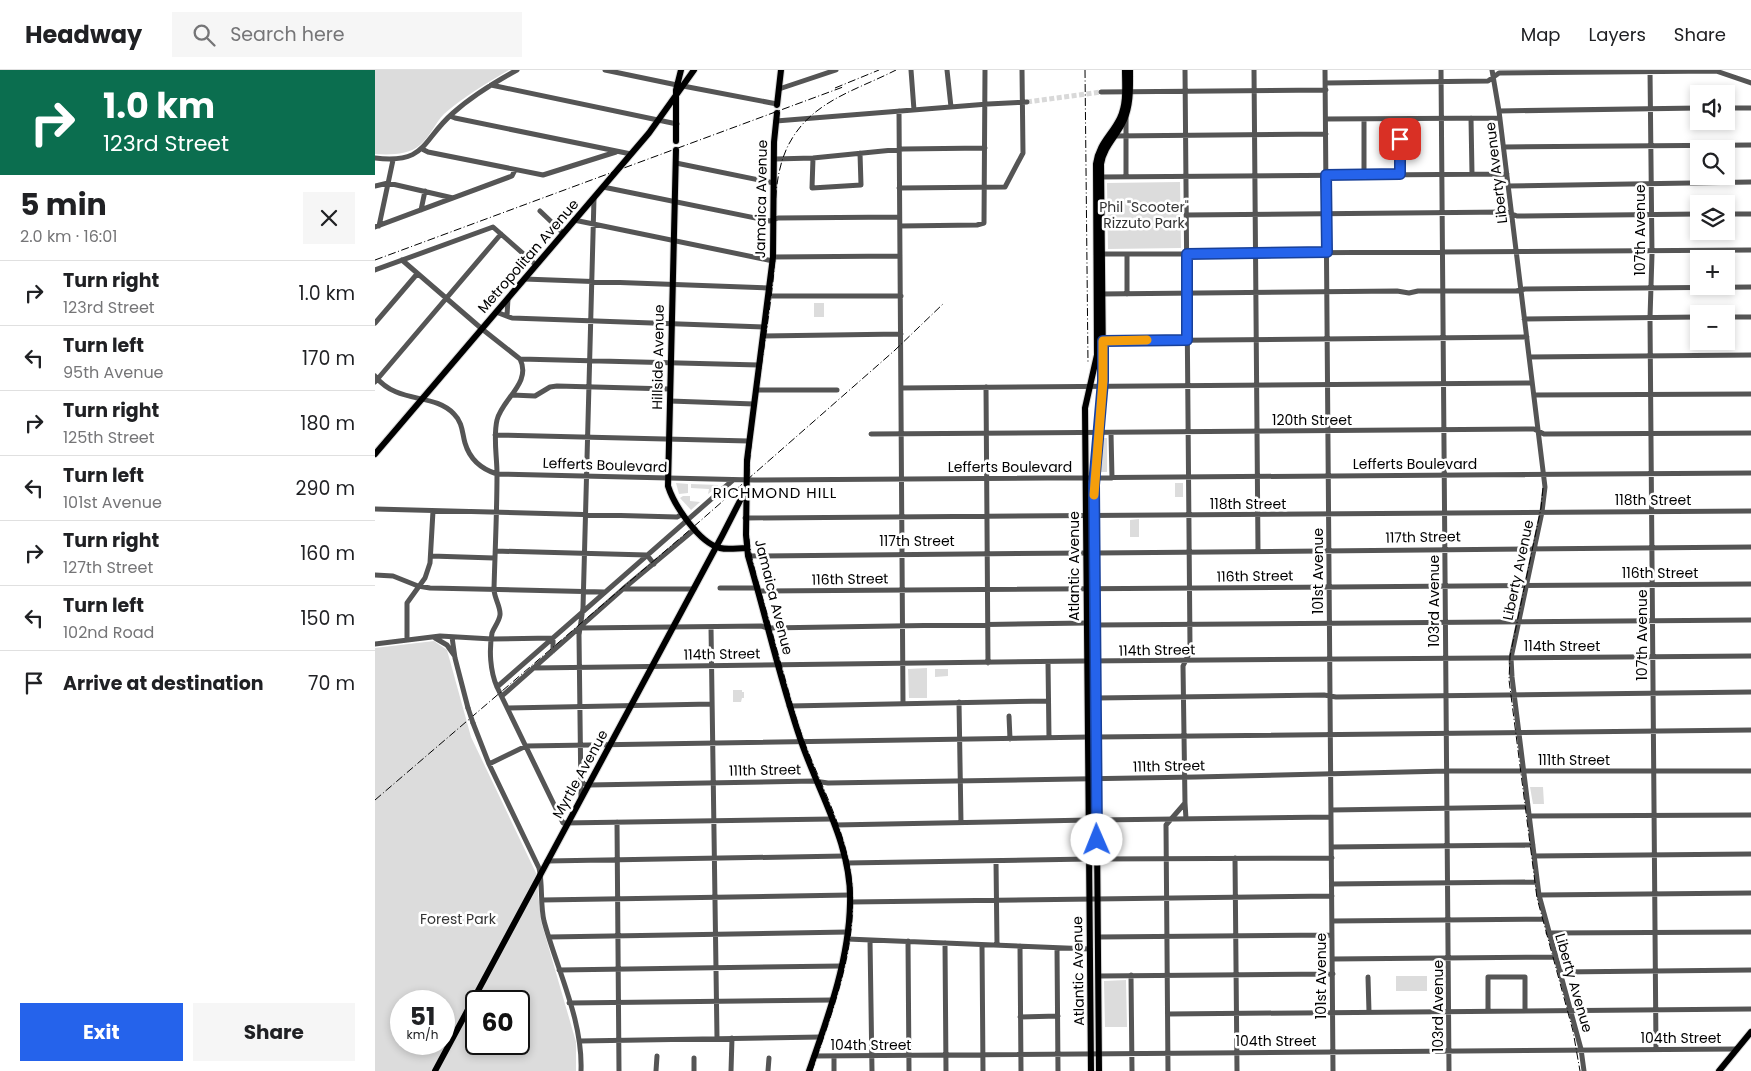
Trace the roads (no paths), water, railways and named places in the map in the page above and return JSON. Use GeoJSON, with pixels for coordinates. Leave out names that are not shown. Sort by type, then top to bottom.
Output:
{"type":"FeatureCollection","features":[{"type":"Feature","properties":{"kind":"main road"},"geometry":{"type":"LineString","coordinates":[[676,141],[677,124],[675,116],[679,88],[687,70]]}},
{"type":"Feature","properties":{"kind":"main road"},"geometry":{"type":"LineString","coordinates":[[777,104],[781,70]]}},
{"type":"Feature","properties":{"kind":"main road","name":"Atlantic Avenue"},"geometry":{"type":"LineString","coordinates":[[1111,136],[1121,114],[1128,91],[1125,70]]}},
{"type":"Feature","properties":{"kind":"main road","name":"Atlantic Avenue"},"geometry":{"type":"LineString","coordinates":[[1099,1071],[1095,478],[1102,386],[1098,156],[1126,114],[1130,70]]}},
{"type":"Feature","properties":{"kind":"main road","name":"Metropolitan Avenue"},"geometry":{"type":"LineString","coordinates":[[375,454],[603,188],[658,120],[679,88]]}},
{"type":"Feature","properties":{"kind":"main road","name":"Jamaica Avenue"},"geometry":{"type":"LineString","coordinates":[[777,113],[773,259],[749,441],[745,518],[748,552],[789,706],[801,742],[833,822],[845,860],[850,899],[847,936],[833,1000],[809,1071]]}},
{"type":"Feature","properties":{"kind":"main road","name":"Hillside Avenue"},"geometry":{"type":"LineString","coordinates":[[676,150],[667,478],[671,494],[685,517],[695,530],[709,543],[717,547]]}},
{"type":"Feature","properties":{"kind":"main road","name":"Atlantic Avenue"},"geometry":{"type":"LineString","coordinates":[[1091,1071],[1085,408],[1100,341]]}},
{"type":"Feature","properties":{"kind":"main road","name":"Myrtle Avenue"},"geometry":{"type":"LineString","coordinates":[[435,1071],[717,547],[746,488]]}},
{"type":"Feature","properties":{"kind":"main road"},"geometry":{"type":"LineString","coordinates":[[737,507],[746,507]]}},
{"type":"Feature","properties":{"kind":"main road","name":"117th Street"},"geometry":{"type":"LineString","coordinates":[[717,547],[748,552]]}},
{"type":"Feature","properties":{"kind":"main road"},"geometry":{"type":"LineString","coordinates":[[1719,1071],[1751,1032]]}},
{"type":"Feature","properties":{"kind":"street"},"geometry":{"type":"LineString","coordinates":[[375,158],[393,160],[410,156],[422,149],[450,116],[491,85],[517,70]]}},
{"type":"Feature","properties":{"kind":"street"},"geometry":{"type":"LineString","coordinates":[[605,70],[679,88],[777,104]]}},
{"type":"Feature","properties":{"kind":"street"},"geometry":{"type":"LineString","coordinates":[[779,90],[836,70]]}},
{"type":"Feature","properties":{"kind":"street"},"geometry":{"type":"LineString","coordinates":[[911,70],[913,110]]}},
{"type":"Feature","properties":{"kind":"street"},"geometry":{"type":"LineString","coordinates":[[947,70],[951,107]]}},
{"type":"Feature","properties":{"kind":"street"},"geometry":{"type":"LineString","coordinates":[[900,226],[982,224],[985,219],[985,70]]}},
{"type":"Feature","properties":{"kind":"street"},"geometry":{"type":"LineString","coordinates":[[899,188],[1005,187],[1023,153],[1024,103],[1022,70]]}},
{"type":"Feature","properties":{"kind":"street"},"geometry":{"type":"LineString","coordinates":[[1185,70],[1189,515],[1189,652],[1183,666],[1186,819]]}},
{"type":"Feature","properties":{"kind":"street"},"geometry":{"type":"LineString","coordinates":[[1255,70],[1258,551]]}},
{"type":"Feature","properties":{"kind":"street","name":"101st Avenue"},"geometry":{"type":"LineString","coordinates":[[1325,70],[1333,1071]]}},
{"type":"Feature","properties":{"kind":"street","name":"103rd Avenue"},"geometry":{"type":"LineString","coordinates":[[1441,70],[1449,1071]]}},
{"type":"Feature","properties":{"kind":"street","name":"Liberty Avenue"},"geometry":{"type":"LineString","coordinates":[[1492,70],[1504,147],[1544,474],[1545,496],[1511,658],[1513,695],[1539,895],[1548,933],[1571,1010],[1584,1071]]}},
{"type":"Feature","properties":{"kind":"street"},"geometry":{"type":"LineString","coordinates":[[1325,83],[1488,81],[1499,73],[1650,71],[1717,71],[1751,83]]}},
{"type":"Feature","properties":{"kind":"street","name":"107th Avenue"},"geometry":{"type":"LineString","coordinates":[[1650,71],[1652,215],[1650,318],[1656,1050]]}},
{"type":"Feature","properties":{"kind":"street"},"geometry":{"type":"LineString","coordinates":[[491,85],[677,124]]}},
{"type":"Feature","properties":{"kind":"street"},"geometry":{"type":"LineString","coordinates":[[1101,92],[1326,90]]}},
{"type":"Feature","properties":{"kind":"street"},"geometry":{"type":"LineString","coordinates":[[776,121],[985,104],[1024,103]]}},
{"type":"Feature","properties":{"kind":"street"},"geometry":{"type":"LineString","coordinates":[[1499,111],[1690,108]]}},
{"type":"Feature","properties":{"kind":"street"},"geometry":{"type":"LineString","coordinates":[[1735,108],[1751,108]]}},
{"type":"Feature","properties":{"kind":"street"},"geometry":{"type":"LineString","coordinates":[[899,111],[903,703]]}},
{"type":"Feature","properties":{"kind":"street"},"geometry":{"type":"LineString","coordinates":[[1126,114],[1126,177]]}},
{"type":"Feature","properties":{"kind":"street"},"geometry":{"type":"LineString","coordinates":[[450,116],[631,154]]}},
{"type":"Feature","properties":{"kind":"street"},"geometry":{"type":"LineString","coordinates":[[1471,118],[1471,174]]}},
{"type":"Feature","properties":{"kind":"street"},"geometry":{"type":"LineString","coordinates":[[1326,119],[1500,118]]}},
{"type":"Feature","properties":{"kind":"street"},"geometry":{"type":"LineString","coordinates":[[1364,119],[1364,175]]}},
{"type":"Feature","properties":{"kind":"street"},"geometry":{"type":"LineString","coordinates":[[1400,119],[1400,174]]}},
{"type":"Feature","properties":{"kind":"street"},"geometry":{"type":"LineString","coordinates":[[1111,136],[1326,134]]}},
{"type":"Feature","properties":{"kind":"street"},"geometry":{"type":"LineString","coordinates":[[1504,147],[1751,145]]}},
{"type":"Feature","properties":{"kind":"street"},"geometry":{"type":"LineString","coordinates":[[775,159],[813,158],[899,149],[985,148]]}},
{"type":"Feature","properties":{"kind":"street"},"geometry":{"type":"LineString","coordinates":[[422,149],[428,152],[545,175],[616,152]]}},
{"type":"Feature","properties":{"kind":"street"},"geometry":{"type":"LineString","coordinates":[[813,158],[812,188],[861,185],[860,153]]}},
{"type":"Feature","properties":{"kind":"street"},"geometry":{"type":"LineString","coordinates":[[377,226],[393,160]]}},
{"type":"Feature","properties":{"kind":"street"},"geometry":{"type":"LineString","coordinates":[[676,163],[774,183]]}},
{"type":"Feature","properties":{"kind":"street"},"geometry":{"type":"LineString","coordinates":[[377,226],[512,176],[515,170]]}},
{"type":"Feature","properties":{"kind":"street"},"geometry":{"type":"LineString","coordinates":[[1098,177],[1507,174]]}},
{"type":"Feature","properties":{"kind":"street"},"geometry":{"type":"LineString","coordinates":[[1508,186],[1751,182]]}},
{"type":"Feature","properties":{"kind":"street"},"geometry":{"type":"LineString","coordinates":[[375,186],[388,183],[454,198]]}},
{"type":"Feature","properties":{"kind":"street"},"geometry":{"type":"LineString","coordinates":[[603,188],[770,221],[899,217]]}},
{"type":"Feature","properties":{"kind":"street"},"geometry":{"type":"LineString","coordinates":[[421,210],[425,191]]}},
{"type":"Feature","properties":{"kind":"street"},"geometry":{"type":"LineString","coordinates":[[581,797],[579,635],[583,612],[594,198]]}},
{"type":"Feature","properties":{"kind":"street"},"geometry":{"type":"LineString","coordinates":[[540,211],[563,233]]}},
{"type":"Feature","properties":{"kind":"street"},"geometry":{"type":"LineString","coordinates":[[1186,215],[1507,212],[1517,216],[1690,214]]}},
{"type":"Feature","properties":{"kind":"street"},"geometry":{"type":"LineString","coordinates":[[1735,214],[1751,214]]}},
{"type":"Feature","properties":{"kind":"street"},"geometry":{"type":"LineString","coordinates":[[574,220],[773,259],[900,256]]}},
{"type":"Feature","properties":{"kind":"street"},"geometry":{"type":"LineString","coordinates":[[375,270],[493,227],[536,265]]}},
{"type":"Feature","properties":{"kind":"street"},"geometry":{"type":"LineString","coordinates":[[376,379],[501,234]]}},
{"type":"Feature","properties":{"kind":"street"},"geometry":{"type":"LineString","coordinates":[[1099,254],[1751,250]]}},
{"type":"Feature","properties":{"kind":"street"},"geometry":{"type":"LineString","coordinates":[[1127,254],[1127,294]]}},
{"type":"Feature","properties":{"kind":"street"},"geometry":{"type":"LineString","coordinates":[[402,260],[520,359],[522,365],[522,374],[517,388],[502,407],[497,417],[495,435],[497,474],[494,589],[500,617],[492,632],[491,668],[497,687],[563,823],[714,820],[961,823],[1089,820]]}},
{"type":"Feature","properties":{"kind":"street"},"geometry":{"type":"LineString","coordinates":[[375,323],[417,274]]}},
{"type":"Feature","properties":{"kind":"street"},"geometry":{"type":"LineString","coordinates":[[524,279],[770,288]]}},
{"type":"Feature","properties":{"kind":"street"},"geometry":{"type":"LineString","coordinates":[[1100,294],[1443,292],[1751,287]]}},
{"type":"Feature","properties":{"kind":"street"},"geometry":{"type":"LineString","coordinates":[[769,296],[901,296]]}},
{"type":"Feature","properties":{"kind":"street"},"geometry":{"type":"LineString","coordinates":[[507,316],[508,298]]}},
{"type":"Feature","properties":{"kind":"street"},"geometry":{"type":"LineString","coordinates":[[496,312],[512,318],[765,327]]}},
{"type":"Feature","properties":{"kind":"street"},"geometry":{"type":"LineString","coordinates":[[1525,319],[1690,317]]}},
{"type":"Feature","properties":{"kind":"street"},"geometry":{"type":"LineString","coordinates":[[1735,317],[1751,317]]}},
{"type":"Feature","properties":{"kind":"street"},"geometry":{"type":"LineString","coordinates":[[763,336],[901,334]]}},
{"type":"Feature","properties":{"kind":"street"},"geometry":{"type":"LineString","coordinates":[[1100,341],[1527,337]]}},
{"type":"Feature","properties":{"kind":"street"},"geometry":{"type":"LineString","coordinates":[[1529,357],[1751,355]]}},
{"type":"Feature","properties":{"kind":"street"},"geometry":{"type":"LineString","coordinates":[[520,359],[759,365]]}},
{"type":"Feature","properties":{"kind":"street","name":"Lefferts Boulevard"},"geometry":{"type":"LineString","coordinates":[[376,379],[395,392],[407,397],[437,403],[453,413],[463,429],[469,455],[477,465],[497,474],[733,480],[902,480],[1751,473]]}},
{"type":"Feature","properties":{"kind":"street"},"geometry":{"type":"LineString","coordinates":[[901,388],[1532,382]]}},
{"type":"Feature","properties":{"kind":"street"},"geometry":{"type":"LineString","coordinates":[[512,395],[535,396],[550,387],[557,386],[670,389]]}},
{"type":"Feature","properties":{"kind":"street"},"geometry":{"type":"LineString","coordinates":[[986,387],[988,663]]}},
{"type":"Feature","properties":{"kind":"street"},"geometry":{"type":"LineString","coordinates":[[756,390],[837,390]]}},
{"type":"Feature","properties":{"kind":"street"},"geometry":{"type":"LineString","coordinates":[[1534,395],[1751,394]]}},
{"type":"Feature","properties":{"kind":"street"},"geometry":{"type":"LineString","coordinates":[[670,401],[754,404]]}},
{"type":"Feature","properties":{"kind":"street","name":"120th Street"},"geometry":{"type":"LineString","coordinates":[[871,434],[1534,429],[1544,434],[1751,432]]}},
{"type":"Feature","properties":{"kind":"street"},"geometry":{"type":"LineString","coordinates":[[1111,433],[1112,478]]}},
{"type":"Feature","properties":{"kind":"street"},"geometry":{"type":"LineString","coordinates":[[495,435],[749,441]]}},
{"type":"Feature","properties":{"kind":"street"},"geometry":{"type":"LineString","coordinates":[[497,687],[647,555],[685,517],[733,480]]}},
{"type":"Feature","properties":{"kind":"street"},"geometry":{"type":"LineString","coordinates":[[375,509],[685,517]]}},
{"type":"Feature","properties":{"kind":"street"},"geometry":{"type":"LineString","coordinates":[[407,640],[407,603],[429,570],[433,511]]}},
{"type":"Feature","properties":{"kind":"street","name":"118th Street"},"geometry":{"type":"LineString","coordinates":[[745,518],[1751,511]]}},
{"type":"Feature","properties":{"kind":"street"},"geometry":{"type":"LineString","coordinates":[[502,696],[623,589],[695,530]]}},
{"type":"Feature","properties":{"kind":"street","name":"117th Street"},"geometry":{"type":"LineString","coordinates":[[1095,552],[1751,547]]}},
{"type":"Feature","properties":{"kind":"street"},"geometry":{"type":"LineString","coordinates":[[495,551],[647,555]]}},
{"type":"Feature","properties":{"kind":"street","name":"117th Street"},"geometry":{"type":"LineString","coordinates":[[748,552],[902,554],[1087,553]]}},
{"type":"Feature","properties":{"kind":"street"},"geometry":{"type":"LineString","coordinates":[[647,555],[654,564]]}},
{"type":"Feature","properties":{"kind":"street"},"geometry":{"type":"LineString","coordinates":[[431,556],[495,558]]}},
{"type":"Feature","properties":{"kind":"street"},"geometry":{"type":"LineString","coordinates":[[375,575],[393,576],[418,586],[605,592]]}},
{"type":"Feature","properties":{"kind":"street","name":"116th Street"},"geometry":{"type":"LineString","coordinates":[[720,588],[903,590],[1751,584]]}},
{"type":"Feature","properties":{"kind":"street"},"geometry":{"type":"LineString","coordinates":[[623,589],[694,589]]}},
{"type":"Feature","properties":{"kind":"street"},"geometry":{"type":"LineString","coordinates":[[1096,626],[1751,620]]}},
{"type":"Feature","properties":{"kind":"street"},"geometry":{"type":"LineString","coordinates":[[580,628],[761,626],[768,628],[1087,623]]}},
{"type":"Feature","properties":{"kind":"street"},"geometry":{"type":"LineString","coordinates":[[711,627],[717,1038]]}},
{"type":"Feature","properties":{"kind":"street"},"geometry":{"type":"LineString","coordinates":[[432,637],[441,640],[447,645],[455,658]]}},
{"type":"Feature","properties":{"kind":"street"},"geometry":{"type":"LineString","coordinates":[[375,644],[432,637],[492,639],[553,638]]}},
{"type":"Feature","properties":{"kind":"street"},"geometry":{"type":"LineString","coordinates":[[452,637],[455,658],[473,724],[489,764],[539,868],[544,918],[580,1041],[581,1071]]}},
{"type":"Feature","properties":{"kind":"street"},"geometry":{"type":"LineString","coordinates":[[553,638],[553,651]]}},
{"type":"Feature","properties":{"kind":"street","name":"114th Street"},"geometry":{"type":"LineString","coordinates":[[533,668],[1088,661],[1751,656]]}},
{"type":"Feature","properties":{"kind":"street"},"geometry":{"type":"LineString","coordinates":[[1048,662],[1049,738]]}},
{"type":"Feature","properties":{"kind":"street"},"geometry":{"type":"LineString","coordinates":[[1096,698],[1751,692]]}},
{"type":"Feature","properties":{"kind":"street"},"geometry":{"type":"LineString","coordinates":[[789,706],[1048,701]]}},
{"type":"Feature","properties":{"kind":"street"},"geometry":{"type":"LineString","coordinates":[[959,702],[961,823]]}},
{"type":"Feature","properties":{"kind":"street"},"geometry":{"type":"LineString","coordinates":[[507,708],[712,704]]}},
{"type":"Feature","properties":{"kind":"street"},"geometry":{"type":"LineString","coordinates":[[1009,716],[1010,738]]}},
{"type":"Feature","properties":{"kind":"street"},"geometry":{"type":"LineString","coordinates":[[1097,737],[1751,730]]}},
{"type":"Feature","properties":{"kind":"street"},"geometry":{"type":"LineString","coordinates":[[489,764],[526,746],[1089,737]]}},
{"type":"Feature","properties":{"kind":"street","name":"111th Street"},"geometry":{"type":"LineString","coordinates":[[588,785],[713,782],[1097,779],[1447,771],[1751,771]]}},
{"type":"Feature","properties":{"kind":"street"},"geometry":{"type":"LineString","coordinates":[[581,778],[583,783],[588,785]]}},
{"type":"Feature","properties":{"kind":"street"},"geometry":{"type":"LineString","coordinates":[[1168,1071],[1166,825],[1185,803]]}},
{"type":"Feature","properties":{"kind":"street"},"geometry":{"type":"LineString","coordinates":[[1331,810],[1528,807]]}},
{"type":"Feature","properties":{"kind":"street"},"geometry":{"type":"LineString","coordinates":[[1530,816],[1751,815]]}},
{"type":"Feature","properties":{"kind":"street"},"geometry":{"type":"LineString","coordinates":[[1097,820],[1331,817]]}},
{"type":"Feature","properties":{"kind":"street"},"geometry":{"type":"LineString","coordinates":[[617,822],[619,1071]]}},
{"type":"Feature","properties":{"kind":"street"},"geometry":{"type":"LineString","coordinates":[[1332,847],[1533,845]]}},
{"type":"Feature","properties":{"kind":"street"},"geometry":{"type":"LineString","coordinates":[[1534,856],[1751,854]]}},
{"type":"Feature","properties":{"kind":"street"},"geometry":{"type":"LineString","coordinates":[[547,860],[715,858],[995,861],[1089,859]]}},
{"type":"Feature","properties":{"kind":"street"},"geometry":{"type":"LineString","coordinates":[[1235,858],[1237,1071]]}},
{"type":"Feature","properties":{"kind":"street"},"geometry":{"type":"LineString","coordinates":[[1097,859],[1332,858]]}},
{"type":"Feature","properties":{"kind":"street"},"geometry":{"type":"LineString","coordinates":[[995,861],[997,945]]}},
{"type":"Feature","properties":{"kind":"street"},"geometry":{"type":"LineString","coordinates":[[1332,884],[1537,882]]}},
{"type":"Feature","properties":{"kind":"street"},"geometry":{"type":"LineString","coordinates":[[1539,895],[1751,893]]}},
{"type":"Feature","properties":{"kind":"street"},"geometry":{"type":"LineString","coordinates":[[542,900],[715,897],[996,900],[1332,896]]}},
{"type":"Feature","properties":{"kind":"street"},"geometry":{"type":"LineString","coordinates":[[1332,921],[1545,919]]}},
{"type":"Feature","properties":{"kind":"street"},"geometry":{"type":"LineString","coordinates":[[1548,933],[1751,932]]}},
{"type":"Feature","properties":{"kind":"street"},"geometry":{"type":"LineString","coordinates":[[549,937],[716,934],[847,936],[870,940],[1090,949]]}},
{"type":"Feature","properties":{"kind":"street"},"geometry":{"type":"LineString","coordinates":[[1098,937],[1332,935]]}},
{"type":"Feature","properties":{"kind":"street"},"geometry":{"type":"LineString","coordinates":[[870,940],[872,1071]]}},
{"type":"Feature","properties":{"kind":"street"},"geometry":{"type":"LineString","coordinates":[[908,941],[909,1071]]}},
{"type":"Feature","properties":{"kind":"street"},"geometry":{"type":"LineString","coordinates":[[945,943],[946,1071]]}},
{"type":"Feature","properties":{"kind":"street"},"geometry":{"type":"LineString","coordinates":[[982,945],[983,1071]]}},
{"type":"Feature","properties":{"kind":"street"},"geometry":{"type":"LineString","coordinates":[[1020,946],[1021,1071]]}},
{"type":"Feature","properties":{"kind":"street"},"geometry":{"type":"LineString","coordinates":[[1057,948],[1058,1071]]}},
{"type":"Feature","properties":{"kind":"street"},"geometry":{"type":"LineString","coordinates":[[1333,958],[1555,957]]}},
{"type":"Feature","properties":{"kind":"street"},"geometry":{"type":"LineString","coordinates":[[559,970],[841,966]]}},
{"type":"Feature","properties":{"kind":"street"},"geometry":{"type":"LineString","coordinates":[[1560,972],[1751,970]]}},
{"type":"Feature","properties":{"kind":"street"},"geometry":{"type":"LineString","coordinates":[[1099,976],[1333,974]]}},
{"type":"Feature","properties":{"kind":"street"},"geometry":{"type":"LineString","coordinates":[[1131,975],[1132,1071]]}},
{"type":"Feature","properties":{"kind":"street"},"geometry":{"type":"LineString","coordinates":[[1368,977],[1369,1012]]}},
{"type":"Feature","properties":{"kind":"street"},"geometry":{"type":"LineString","coordinates":[[1488,1011],[1488,977],[1525,977],[1525,1011]]}},
{"type":"Feature","properties":{"kind":"street"},"geometry":{"type":"LineString","coordinates":[[569,1003],[833,1000]]}},
{"type":"Feature","properties":{"kind":"street"},"geometry":{"type":"LineString","coordinates":[[1168,1014],[1751,1009]]}},
{"type":"Feature","properties":{"kind":"street"},"geometry":{"type":"LineString","coordinates":[[1020,1017],[1058,1016]]}},
{"type":"Feature","properties":{"kind":"street","name":"104th Street"},"geometry":{"type":"LineString","coordinates":[[580,1041],[821,1037]]}},
{"type":"Feature","properties":{"kind":"street"},"geometry":{"type":"LineString","coordinates":[[731,1071],[732,1038]]}},
{"type":"Feature","properties":{"kind":"street","name":"104th Street"},"geometry":{"type":"LineString","coordinates":[[815,1056],[1737,1049]]}},
{"type":"Feature","properties":{"kind":"street"},"geometry":{"type":"LineString","coordinates":[[656,1071],[657,1056]]}},
{"type":"Feature","properties":{"kind":"street"},"geometry":{"type":"LineString","coordinates":[[834,1056],[834,1071]]}},
{"type":"Feature","properties":{"kind":"street"},"geometry":{"type":"LineString","coordinates":[[694,1058],[694,1071]]}},
{"type":"Feature","properties":{"kind":"street"},"geometry":{"type":"LineString","coordinates":[[769,1058],[769,1071]]}},
{"type":"Feature","properties":{"kind":"tunnel"},"geometry":{"type":"LineString","coordinates":[[1027,102],[1101,92]]}},
{"type":"Feature","properties":{"kind":"railway"},"geometry":{"type":"LineString","coordinates":[[835,88],[879,70]]}},
{"type":"Feature","properties":{"kind":"railway"},"geometry":{"type":"LineString","coordinates":[[812,1071],[835,1003],[847,957],[853,910],[852,886],[845,847],[798,725],[753,563],[748,525],[750,461],[755,410],[773,281],[777,188],[785,153],[793,137],[803,124],[826,105],[896,70]]}},
{"type":"Feature","properties":{"kind":"railway"},"geometry":{"type":"LineString","coordinates":[[1085,70],[1088,364]]}},
{"type":"Feature","properties":{"kind":"railway"},"geometry":{"type":"LineString","coordinates":[[375,260],[843,87]]}},
{"type":"Feature","properties":{"kind":"railway"},"geometry":{"type":"LineString","coordinates":[[375,800],[699,522],[894,351],[944,303]]}},
{"type":"Feature","properties":{"kind":"railway"},"geometry":{"type":"LineString","coordinates":[[1543,488],[1541,508],[1510,656],[1509,680],[1537,898],[1573,1031],[1580,1071]]}},
{"type":"Feature","properties":{"kind":"district","name":"RICHMOND HILL"},"geometry":{"type":"Point","coordinates":[775,493]}},
{"type":"Feature","properties":{"kind":"park label","name":"Phil \"Scooter\" Rizzuto Park"},"geometry":{"type":"Point","coordinates":[1144,216]}},
{"type":"Feature","properties":{"kind":"park label","name":"Forest Park"},"geometry":{"type":"Point","coordinates":[458,919]}}]}
